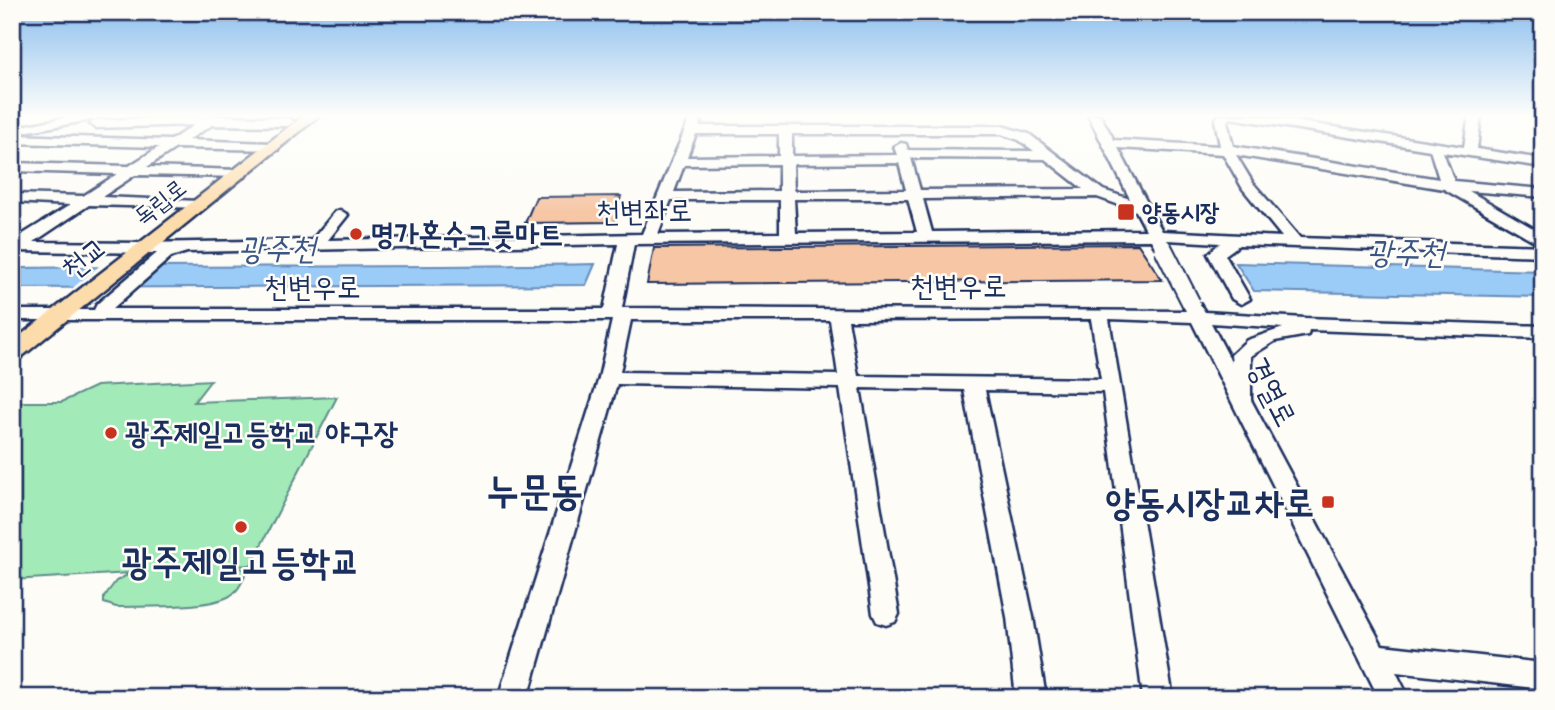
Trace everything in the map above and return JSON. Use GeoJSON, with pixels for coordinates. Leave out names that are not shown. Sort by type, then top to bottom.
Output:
{"type":"FeatureCollection","features":[{"type":"Feature","properties":{"kind":"main road","name":"독립로"},"geometry":{"type":"LineString","coordinates":[[140,250],[272,148]]}},
{"type":"Feature","properties":{"kind":"main road","name":"천교"},"geometry":{"type":"LineString","coordinates":[[65,312],[140,250]]}},
{"type":"Feature","properties":{"kind":"main road"},"geometry":{"type":"LineString","coordinates":[[12,353],[65,312]]}},
{"type":"Feature","properties":{"kind":"street"},"geometry":{"type":"LineString","coordinates":[[16,169],[55,148]]}},
{"type":"Feature","properties":{"kind":"street"},"geometry":{"type":"LineString","coordinates":[[14,246],[168,148]]}},
{"type":"Feature","properties":{"kind":"street"},"geometry":{"type":"LineString","coordinates":[[648,239],[684,148]]}},
{"type":"Feature","properties":{"kind":"street"},"geometry":{"type":"LineString","coordinates":[[786,148],[788,238]]}},
{"type":"Feature","properties":{"kind":"street"},"geometry":{"type":"LineString","coordinates":[[900,148],[926,237]]}},
{"type":"Feature","properties":{"kind":"street"},"geometry":{"type":"LineString","coordinates":[[1038,148],[1098,193],[1143,208]]}},
{"type":"Feature","properties":{"kind":"street","name":"경열로"},"geometry":{"type":"LineString","coordinates":[[1112,148],[1394,698]]}},
{"type":"Feature","properties":{"kind":"street"},"geometry":{"type":"LineString","coordinates":[[1191,148],[1228,150],[1448,185],[1543,193]]}},
{"type":"Feature","properties":{"kind":"street"},"geometry":{"type":"LineString","coordinates":[[1437,148],[1436,151],[1448,185],[1543,241]]}},
{"type":"Feature","properties":{"kind":"street"},"geometry":{"type":"LineString","coordinates":[[1445,148],[1543,163]]}},
{"type":"Feature","properties":{"kind":"street"},"geometry":{"type":"LineString","coordinates":[[1228,150],[1245,179],[1295,243]]}},
{"type":"Feature","properties":{"kind":"street"},"geometry":{"type":"LineString","coordinates":[[679,161],[1047,155]]}},
{"type":"Feature","properties":{"kind":"street"},"geometry":{"type":"LineString","coordinates":[[16,169],[240,174]]}},
{"type":"Feature","properties":{"kind":"street"},"geometry":{"type":"LineString","coordinates":[[665,196],[1098,193]]}},
{"type":"Feature","properties":{"kind":"street"},"geometry":{"type":"LineString","coordinates":[[12,198],[200,205]]}},
{"type":"Feature","properties":{"kind":"street"},"geometry":{"type":"LineString","coordinates":[[316,245],[340,215]]}},
{"type":"Feature","properties":{"kind":"street","name":"천변좌로"},"geometry":{"type":"LineString","coordinates":[[14,246],[140,250],[627,239],[926,237],[1160,242],[1235,240],[1543,251]]}},
{"type":"Feature","properties":{"kind":"street"},"geometry":{"type":"LineString","coordinates":[[513,698],[609,377],[627,239]]}},
{"type":"Feature","properties":{"kind":"street"},"geometry":{"type":"LineString","coordinates":[[1194,309],[1229,309],[1241,299],[1216,254],[1235,240]]}},
{"type":"Feature","properties":{"kind":"street"},"geometry":{"type":"LineString","coordinates":[[104,312],[165,254],[189,247]]}},
{"type":"Feature","properties":{"kind":"street","name":"천변우로"},"geometry":{"type":"LineString","coordinates":[[1241,299],[1276,317],[1305,324]]}},
{"type":"Feature","properties":{"kind":"street","name":"천변우로"},"geometry":{"type":"LineString","coordinates":[[12,315],[65,312],[1099,314],[1194,309],[1305,324],[1543,331]]}},
{"type":"Feature","properties":{"kind":"street"},"geometry":{"type":"LineString","coordinates":[[838,314],[886,614]]}},
{"type":"Feature","properties":{"kind":"street"},"geometry":{"type":"LineString","coordinates":[[1099,314],[1158,698]]}},
{"type":"Feature","properties":{"kind":"street"},"geometry":{"type":"LineString","coordinates":[[1243,405],[1241,355],[1247,348],[1287,332],[1351,325]]}},
{"type":"Feature","properties":{"kind":"street"},"geometry":{"type":"LineString","coordinates":[[609,377],[1112,386]]}},
{"type":"Feature","properties":{"kind":"street"},"geometry":{"type":"LineString","coordinates":[[973,383],[1020,617],[1031,698]]}},
{"type":"Feature","properties":{"kind":"street"},"geometry":{"type":"LineString","coordinates":[[1373,657],[1543,676]]}},
{"type":"Feature","properties":{"kind":"green space"},"geometry":{"type":"Polygon","coordinates":[[[211,380],[194,402],[337,397],[251,565],[237,566],[244,570],[245,576],[234,593],[217,601],[204,603],[116,607],[104,603],[104,597],[116,581],[131,573],[12,580],[12,402],[62,402],[96,386],[211,380]]]}},
{"type":"Feature","properties":{"kind":"water","name":"광주천"},"geometry":{"type":"Polygon","coordinates":[[[1236,263],[1543,271],[1543,297],[1254,291],[1236,263]]]}},
{"type":"Feature","properties":{"kind":"water"},"geometry":{"type":"Polygon","coordinates":[[[595,264],[586,285],[12,288],[12,268],[595,264]]]}},
{"type":"Feature","properties":{"kind":"pier"},"geometry":{"type":"Polygon","coordinates":[[[103,263],[157,263],[125,291],[69,291],[103,263]]]}},
{"type":"Feature","properties":{"kind":"building"},"geometry":{"type":"Polygon","coordinates":[[[621,196],[615,222],[525,223],[536,197],[621,196]]]}},
{"type":"Feature","properties":{"kind":"building"},"geometry":{"type":"Polygon","coordinates":[[[1138,244],[1162,280],[647,284],[654,248],[1138,244]]]}},
{"type":"Feature","properties":{"kind":"place","name":"양동시장"},"geometry":{"type":"Point","coordinates":[1126,212]}},
{"type":"Feature","properties":{"kind":"place","name":"명가혼수그릇마트"},"geometry":{"type":"Point","coordinates":[356,234]}},
{"type":"Feature","properties":{"kind":"place","name":"광주제일고등학교 야구장"},"geometry":{"type":"Point","coordinates":[111,433]}},
{"type":"Feature","properties":{"kind":"place","name":"양동시장교차로"},"geometry":{"type":"Point","coordinates":[1328,502]}},
{"type":"Feature","properties":{"kind":"place","name":"광주제일고등학교"},"geometry":{"type":"Point","coordinates":[241,527]}},
{"type":"Feature","properties":{"kind":"district","name":"누문동"},"geometry":{"type":"Point","coordinates":[535,490]}}]}
